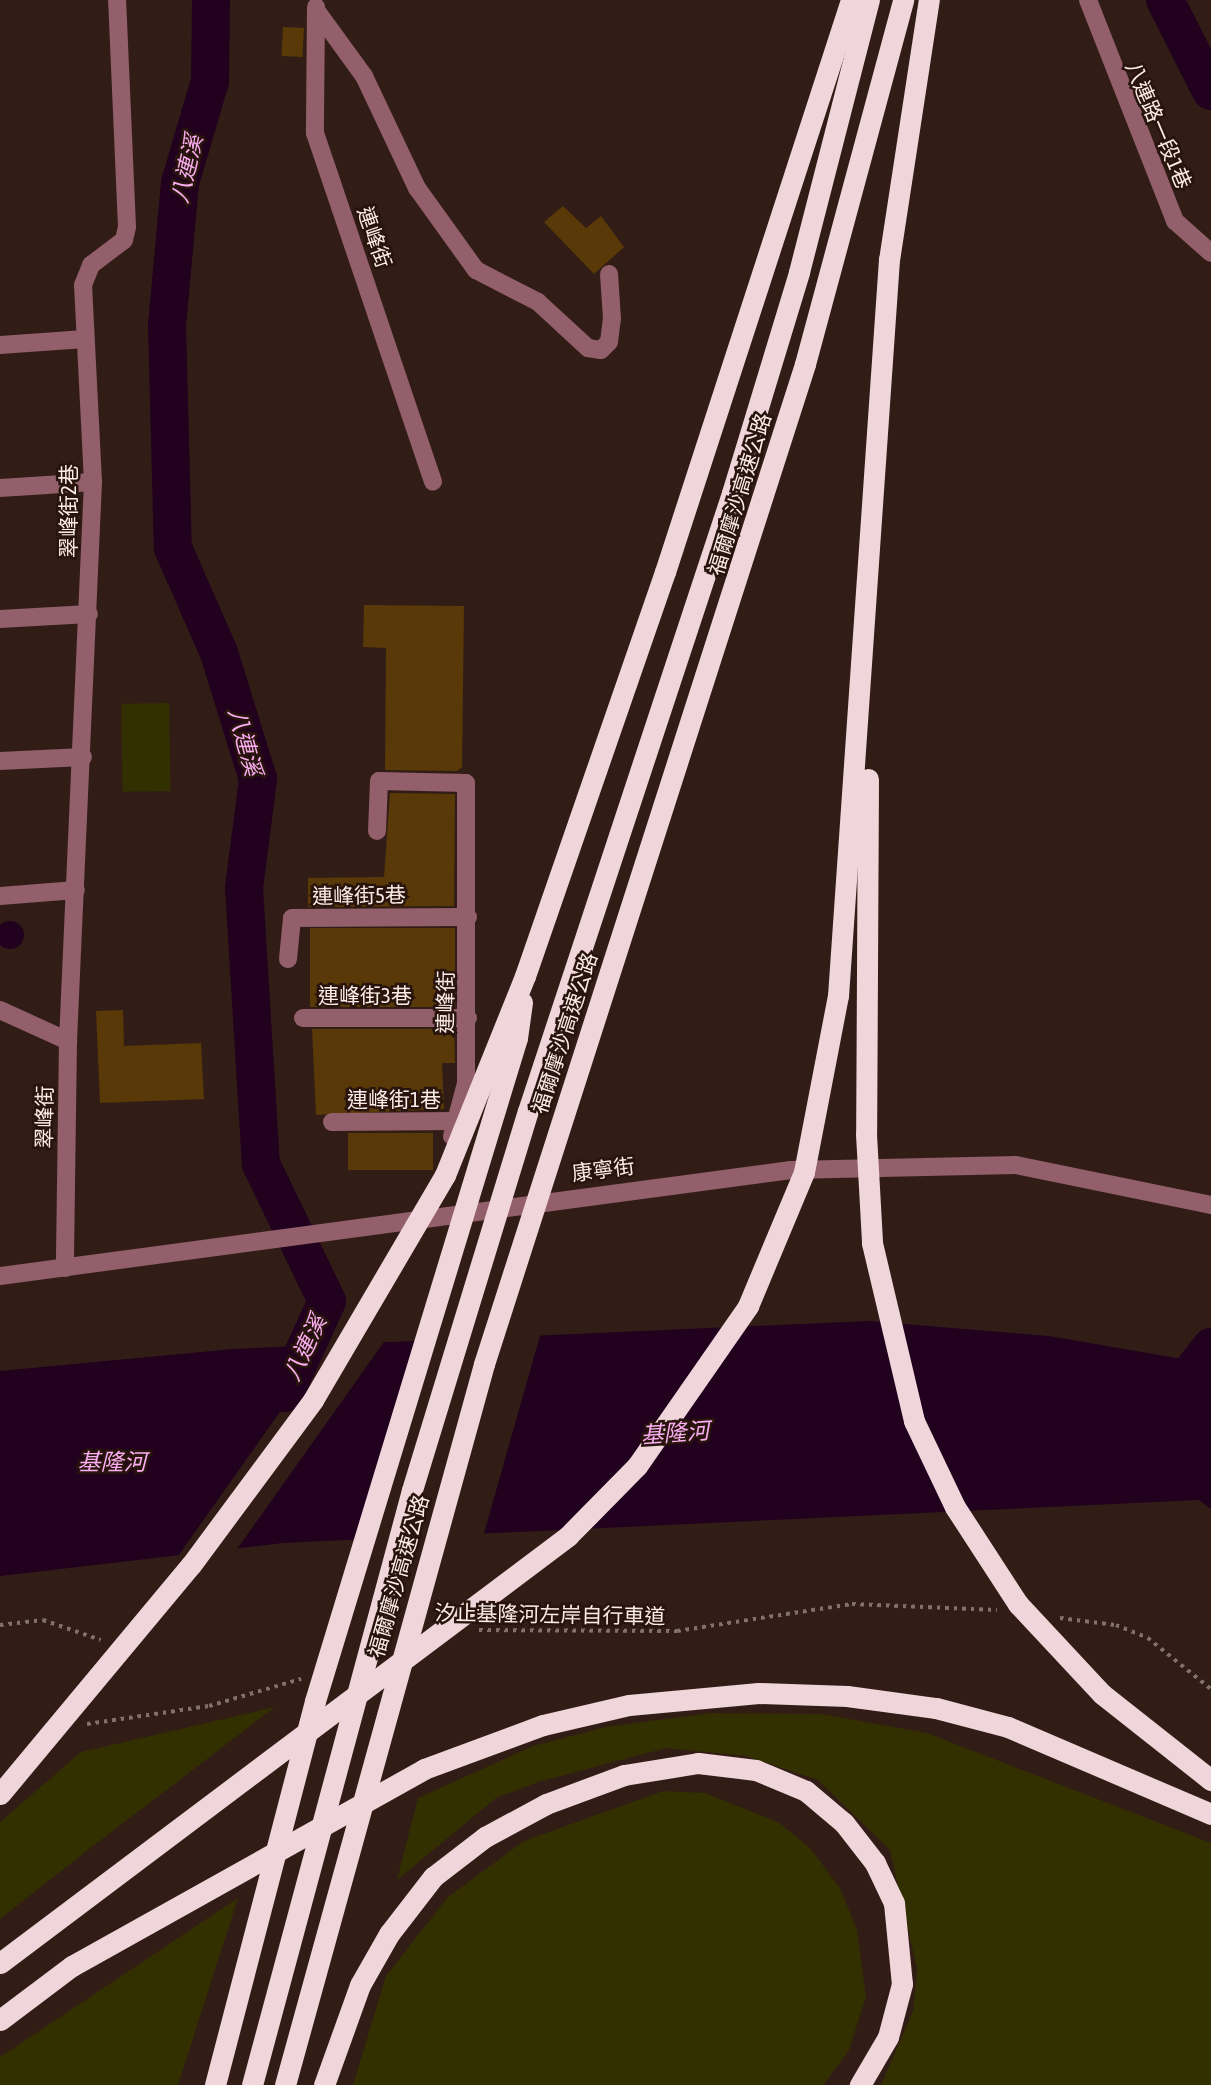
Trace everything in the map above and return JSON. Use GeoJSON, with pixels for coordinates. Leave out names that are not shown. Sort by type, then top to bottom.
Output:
{"type":"FeatureCollection","features":[{"type":"Feature","properties":{"kind":"highway"},"geometry":{"type":"LineString","coordinates":[[1,1792],[191,1565],[313,1400],[445,1175],[458,1126],[525,976],[851,0]]}},
{"type":"Feature","properties":{"kind":"highway","name":"福爾摩沙高速公路"},"geometry":{"type":"LineString","coordinates":[[251,2085],[412,1490],[528,1111],[732,493],[799,272],[869,0]]}},
{"type":"Feature","properties":{"kind":"highway","name":"福爾摩沙高速公路"},"geometry":{"type":"LineString","coordinates":[[285,2085],[412,1615],[567,1100],[801,377],[903,0]]}},
{"type":"Feature","properties":{"kind":"highway"},"geometry":{"type":"LineString","coordinates":[[0,1963],[568,1536],[637,1466],[748,1306],[804,1172],[819,1116],[838,996],[863,689],[889,260],[929,0]]}},
{"type":"Feature","properties":{"kind":"highway"},"geometry":{"type":"LineString","coordinates":[[863,689],[872,850],[866,1134],[872,1243],[889,1337],[914,1421],[955,1507],[1018,1604],[1092,1684],[1211,1780]]}},
{"type":"Feature","properties":{"kind":"highway"},"geometry":{"type":"LineString","coordinates":[[215,2085],[315,1701],[517,1038],[525,976]]}},
{"type":"Feature","properties":{"kind":"highway"},"geometry":{"type":"LineString","coordinates":[[0,2020],[72,1966],[424,1769],[543,1724],[629,1705],[758,1693],[847,1696],[936,1708],[1008,1727],[1211,1814]]}},
{"type":"Feature","properties":{"kind":"highway"},"geometry":{"type":"LineString","coordinates":[[324,2085],[360,1985],[388,1934],[433,1877],[485,1837],[546,1804],[624,1775],[698,1763],[756,1770],[806,1791],[844,1823],[875,1863],[894,1903],[902,1984],[888,2037],[860,2085]]}},
{"type":"Feature","properties":{"kind":"street","name":"翠峰街2巷"},"geometry":{"type":"LineString","coordinates":[[68,1041],[83,757],[93,482],[85,339],[85,275],[117,249],[127,227],[117,0]]}},
{"type":"Feature","properties":{"kind":"street","name":"八連路一段1巷"},"geometry":{"type":"LineString","coordinates":[[1087,0],[1175,221],[1211,253]]}},
{"type":"Feature","properties":{"kind":"street"},"geometry":{"type":"LineString","coordinates":[[316,5],[364,76],[417,188],[476,270],[538,302],[588,348],[601,351],[610,342],[612,319],[609,274]]}},
{"type":"Feature","properties":{"kind":"street","name":"連峰街"},"geometry":{"type":"LineString","coordinates":[[316,5],[315,133],[433,482]]}},
{"type":"Feature","properties":{"kind":"street"},"geometry":{"type":"LineString","coordinates":[[0,345],[85,339]]}},
{"type":"Feature","properties":{"kind":"street"},"geometry":{"type":"LineString","coordinates":[[0,488],[93,482]]}},
{"type":"Feature","properties":{"kind":"street"},"geometry":{"type":"LineString","coordinates":[[0,619],[89,614]]}},
{"type":"Feature","properties":{"kind":"street"},"geometry":{"type":"LineString","coordinates":[[0,761],[83,757]]}},
{"type":"Feature","properties":{"kind":"street","name":"連峰街"},"geometry":{"type":"LineString","coordinates":[[377,831],[379,781],[466,783],[466,1083],[458,1126],[429,1217]]}},
{"type":"Feature","properties":{"kind":"street"},"geometry":{"type":"LineString","coordinates":[[0,896],[76,890]]}},
{"type":"Feature","properties":{"kind":"street","name":"連峰街5巷"},"geometry":{"type":"LineString","coordinates":[[288,959],[292,918],[468,916]]}},
{"type":"Feature","properties":{"kind":"street"},"geometry":{"type":"LineString","coordinates":[[0,1010],[68,1041]]}},
{"type":"Feature","properties":{"kind":"street","name":"連峰街3巷"},"geometry":{"type":"LineString","coordinates":[[303,1018],[468,1018]]}},
{"type":"Feature","properties":{"kind":"street","name":"翠峰街"},"geometry":{"type":"LineString","coordinates":[[65,1268],[68,1041]]}},
{"type":"Feature","properties":{"kind":"street","name":"連峰街1巷"},"geometry":{"type":"LineString","coordinates":[[332,1122],[458,1126]]}},
{"type":"Feature","properties":{"kind":"street","name":"康寧街"},"geometry":{"type":"LineString","coordinates":[[0,1276],[791,1170],[907,1164],[1016,1165],[1174,1194],[1211,1205]]}},
{"type":"Feature","properties":{"kind":"path","name":"汐止基隆河左岸自行車道"},"geometry":{"type":"LineString","coordinates":[[471,1630],[677,1631],[852,1604],[1009,1612]]}},
{"type":"Feature","properties":{"kind":"path"},"geometry":{"type":"LineString","coordinates":[[1049,1616],[1116,1625],[1148,1638],[1211,1689]]}},
{"type":"Feature","properties":{"kind":"path"},"geometry":{"type":"LineString","coordinates":[[0,1625],[43,1619],[96,1634],[102,1648]]}},
{"type":"Feature","properties":{"kind":"path"},"geometry":{"type":"LineString","coordinates":[[77,1724],[255,1696],[309,1673]]}},
{"type":"Feature","properties":{"kind":"shaded area"},"geometry":{"type":"Polygon","coordinates":[[[169,703],[171,791],[123,792],[121,704],[169,703]]]}},
{"type":"Feature","properties":{"kind":"shaded area"},"geometry":{"type":"Polygon","coordinates":[[[275,1707],[0,1919],[0,1822],[81,1752],[275,1707]]]}},
{"type":"Feature","properties":{"kind":"shaded area"},"geometry":{"type":"Polygon","coordinates":[[[711,1713],[821,1714],[927,1733],[1211,1843],[1211,2085],[881,2085],[913,2011],[917,1969],[890,1850],[818,1780],[746,1756],[666,1748],[538,1782],[496,1798],[397,1880],[418,1798],[533,1746],[606,1727],[711,1713]]]}},
{"type":"Feature","properties":{"kind":"shaded area"},"geometry":{"type":"Polygon","coordinates":[[[663,1791],[705,1793],[778,1822],[810,1848],[840,1888],[857,1930],[866,1997],[849,2050],[823,2085],[353,2085],[386,1976],[447,1898],[524,1841],[663,1791]]]}},
{"type":"Feature","properties":{"kind":"shaded area"},"geometry":{"type":"Polygon","coordinates":[[[238,1898],[178,2085],[0,2085],[0,2057],[238,1898]]]}},
{"type":"Feature","properties":{"kind":"water"},"geometry":{"type":"Polygon","coordinates":[[[10,921],[20,925],[24,935],[20,945],[10,949],[0,945],[-4,935],[0,925],[10,921]]]}},
{"type":"Feature","properties":{"kind":"water","name":"基隆河"},"geometry":{"type":"Polygon","coordinates":[[[869,1321],[1049,1336],[1188,1360],[1211,1372],[1211,1509],[1199,1500],[283,1543],[0,1576],[0,1371],[233,1349],[869,1321]]]}},
{"type":"Feature","properties":{"kind":"pier"},"geometry":{"type":"Polygon","coordinates":[[[541,1332],[483,1537],[368,1543],[431,1337],[541,1332]]]}},
{"type":"Feature","properties":{"kind":"pier"},"geometry":{"type":"Polygon","coordinates":[[[386,1339],[235,1552],[176,1559],[330,1341],[386,1339]]]}},
{"type":"Feature","properties":{"kind":"building"},"geometry":{"type":"Polygon","coordinates":[[[283,27],[304,28],[302,57],[281,56],[283,27]]]}},
{"type":"Feature","properties":{"kind":"building"},"geometry":{"type":"Polygon","coordinates":[[[563,206],[586,228],[601,216],[624,247],[594,274],[544,222],[563,206]]]}},
{"type":"Feature","properties":{"kind":"building"},"geometry":{"type":"Polygon","coordinates":[[[364,605],[464,606],[462,767],[457,771],[385,770],[386,648],[363,647],[364,605]]]}},
{"type":"Feature","properties":{"kind":"building"},"geometry":{"type":"Polygon","coordinates":[[[390,793],[455,794],[454,906],[308,907],[308,878],[384,877],[390,793]]]}},
{"type":"Feature","properties":{"kind":"building"},"geometry":{"type":"Polygon","coordinates":[[[310,928],[455,928],[455,1007],[310,1007],[310,928]]]}},
{"type":"Feature","properties":{"kind":"building"},"geometry":{"type":"Polygon","coordinates":[[[123,1010],[124,1046],[201,1043],[204,1099],[100,1103],[96,1011],[123,1010]]]}},
{"type":"Feature","properties":{"kind":"building"},"geometry":{"type":"Polygon","coordinates":[[[312,1029],[454,1029],[455,1063],[442,1063],[444,1109],[316,1115],[312,1029]]]}},
{"type":"Feature","properties":{"kind":"building"},"geometry":{"type":"Polygon","coordinates":[[[348,1133],[433,1133],[433,1170],[348,1170],[348,1133]]]}},
{"type":"Feature","properties":{"kind":"waterway","name":"八連溪"},"geometry":{"type":"LineString","coordinates":[[211,0],[210,81],[180,183],[167,325],[173,548],[219,653],[258,779],[244,888],[261,1164],[327,1301],[285,1393]]}},
{"type":"Feature","properties":{"kind":"waterway"},"geometry":{"type":"LineString","coordinates":[[1165,0],[1211,91]]}},
{"type":"Feature","properties":{"kind":"waterway"},"geometry":{"type":"LineString","coordinates":[[1171,1398],[1211,1347]]}}]}
